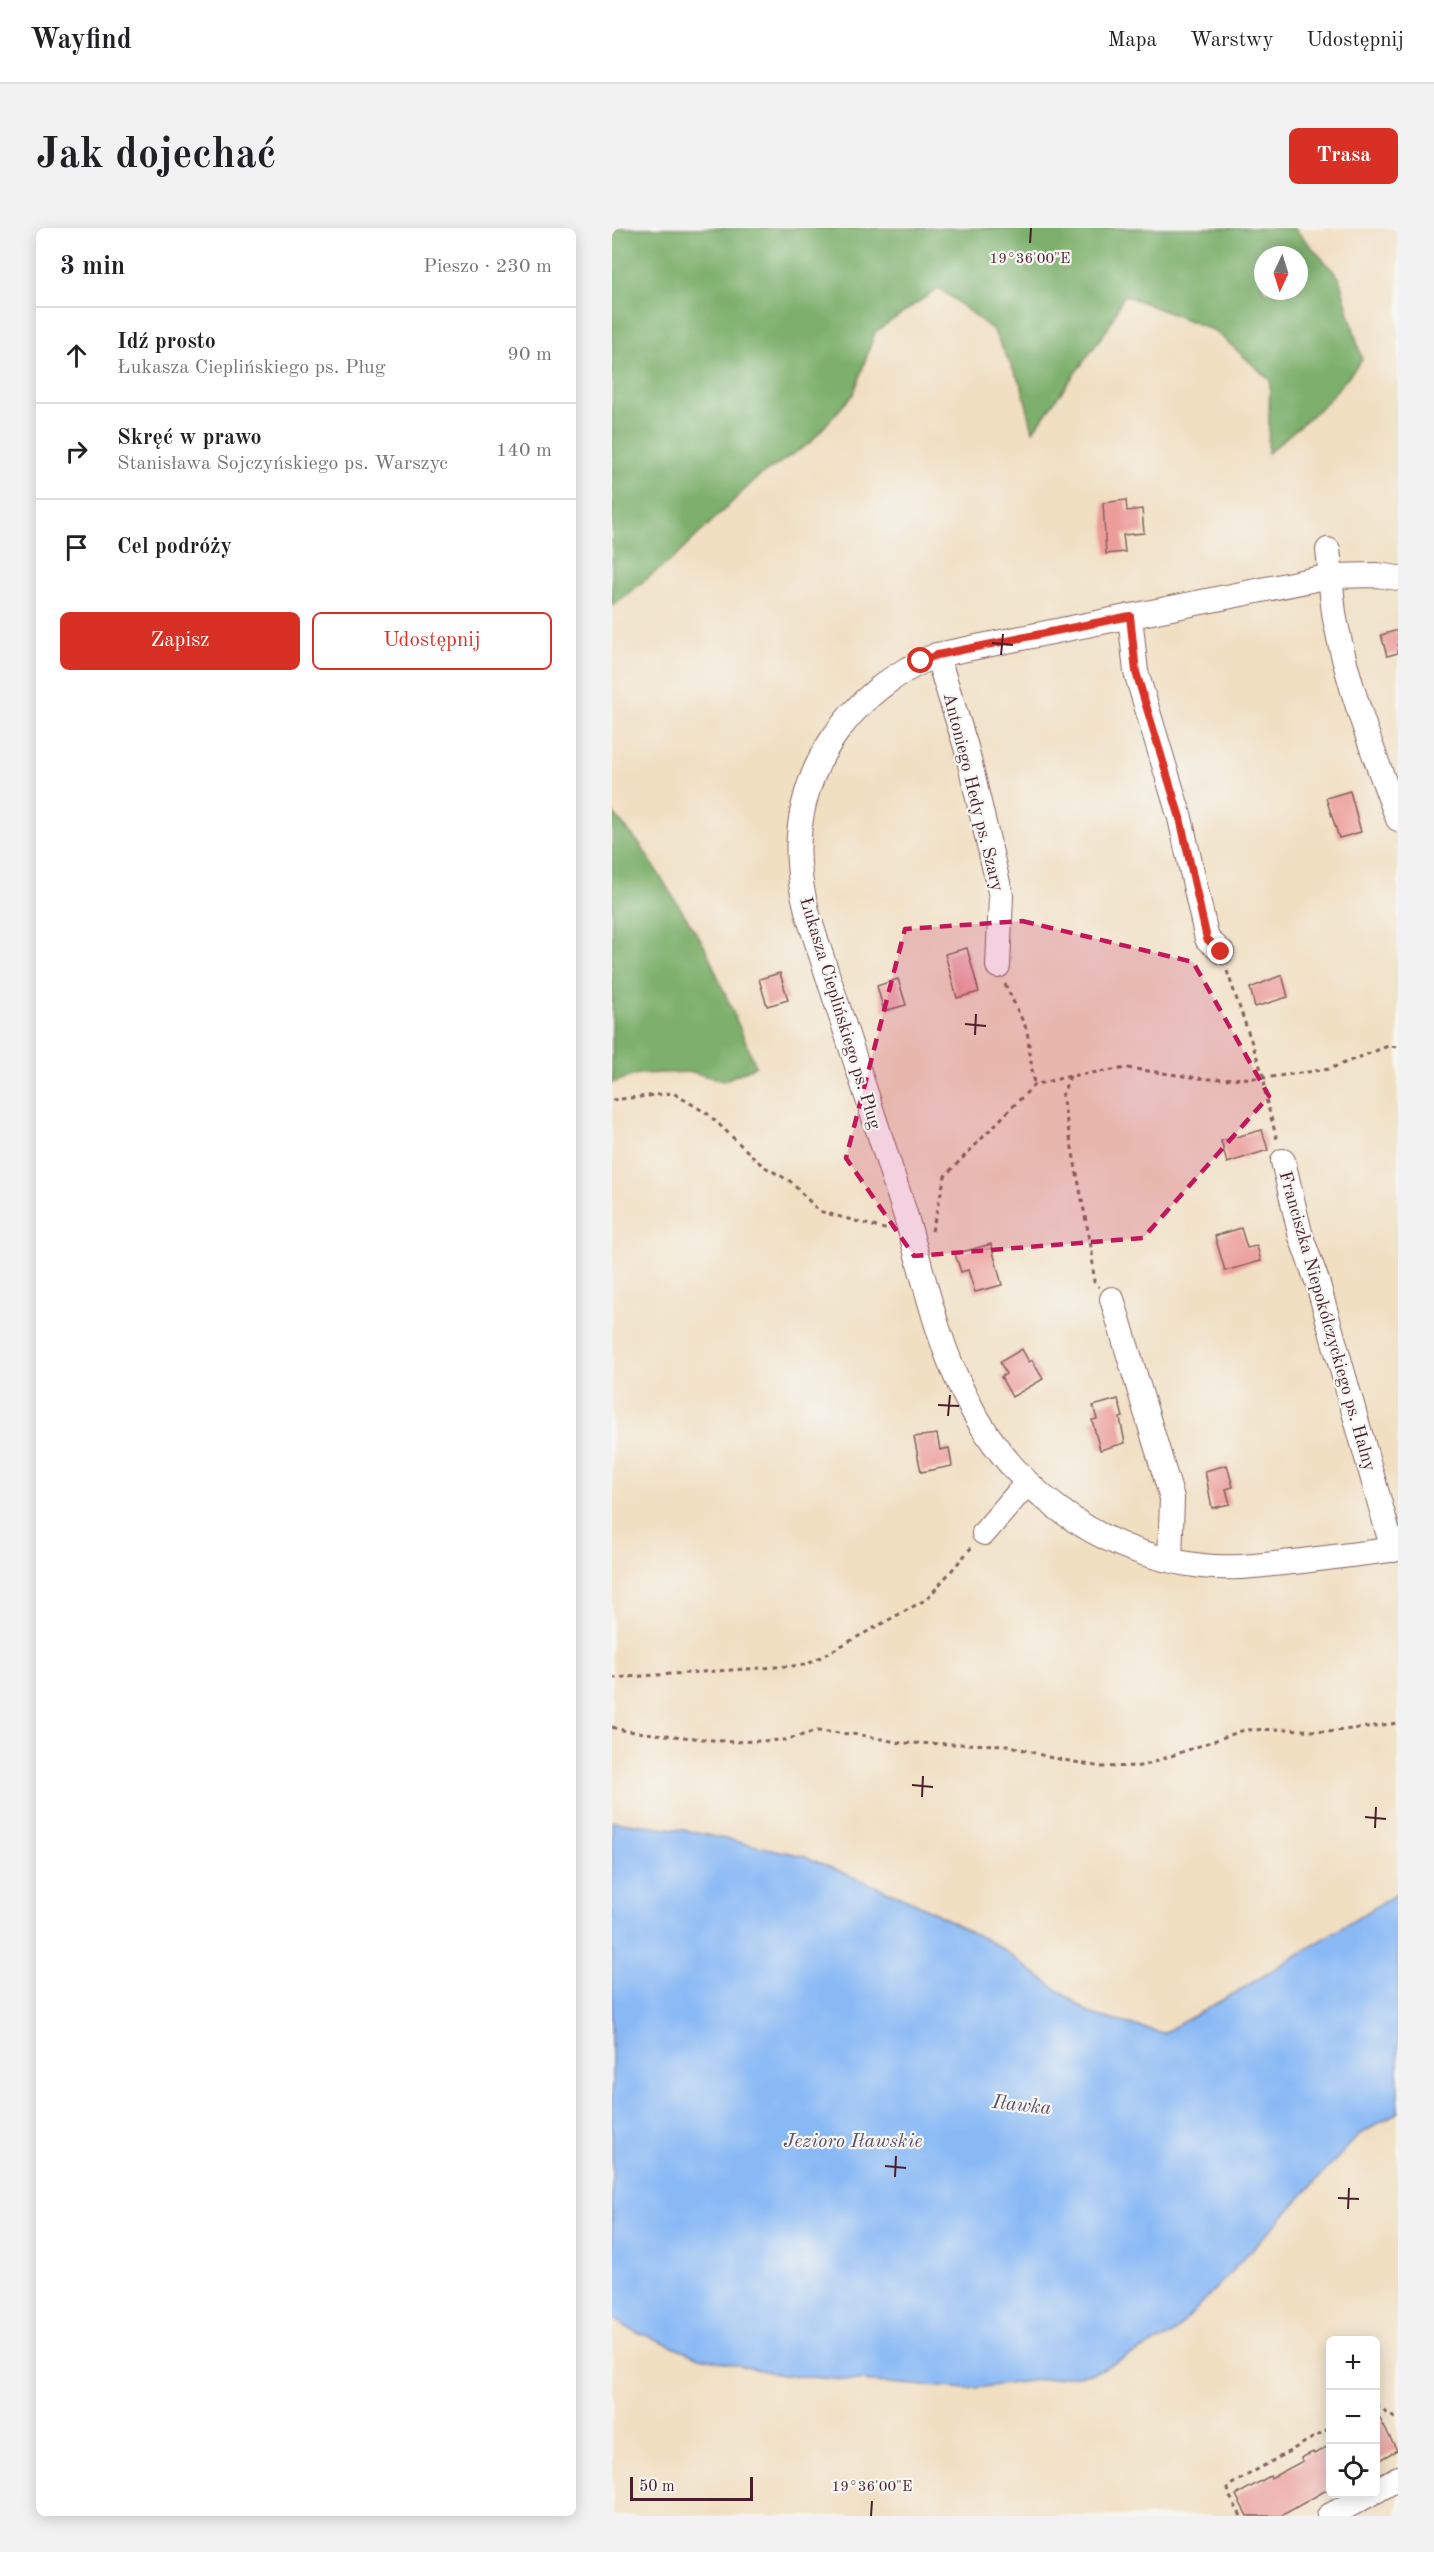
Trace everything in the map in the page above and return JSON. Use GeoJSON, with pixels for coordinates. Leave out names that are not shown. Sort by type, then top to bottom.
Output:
{"type":"FeatureCollection","features":[{"type":"Feature","properties":{"kind":"street"},"geometry":{"type":"LineString","coordinates":[[1328,550],[1334,618],[1346,665],[1376,760],[1398,819]]}},
{"type":"Feature","properties":{"kind":"street","name":"Łukasza Cieplińskiego ps. Pług"},"geometry":{"type":"LineString","coordinates":[[1396,1550],[1239,1567],[1202,1566],[1170,1560],[1124,1547],[1083,1526],[1048,1503],[994,1446],[963,1392],[943,1339],[905,1212],[808,915],[800,874],[799,844],[802,809],[815,768],[843,723],[863,700],[892,677],[937,655],[1331,576],[1377,575],[1398,578]]}},
{"type":"Feature","properties":{"kind":"street"},"geometry":{"type":"LineString","coordinates":[[1130,616],[1136,672],[1180,818],[1207,939],[1221,952]]}},
{"type":"Feature","properties":{"kind":"street","name":"Antoniego Hedy ps. Szary"},"geometry":{"type":"LineString","coordinates":[[937,655],[966,747],[1001,896],[998,966]]}},
{"type":"Feature","properties":{"kind":"street","name":"Franciszka Niepokólczyckiego ps. Halny"},"geometry":{"type":"LineString","coordinates":[[1283,1161],[1301,1237],[1317,1281],[1396,1550]]}},
{"type":"Feature","properties":{"kind":"street"},"geometry":{"type":"LineString","coordinates":[[1112,1299],[1172,1498],[1170,1560]]}},
{"type":"Feature","properties":{"kind":"street"},"geometry":{"type":"LineString","coordinates":[[984,1533],[1027,1483]]}},
{"type":"Feature","properties":{"kind":"street"},"geometry":{"type":"LineString","coordinates":[[1380,2489],[1398,2478]]}},
{"type":"Feature","properties":{"kind":"street"},"geometry":{"type":"LineString","coordinates":[[1329,2516],[1361,2498]]}},
{"type":"Feature","properties":{"kind":"path"},"geometry":{"type":"LineString","coordinates":[[1221,952],[1264,1078],[1266,1099],[1283,1161]]}},
{"type":"Feature","properties":{"kind":"path"},"geometry":{"type":"LineString","coordinates":[[998,966],[1027,1030],[1034,1085]]}},
{"type":"Feature","properties":{"kind":"path"},"geometry":{"type":"LineString","coordinates":[[612,1100],[673,1093],[708,1114],[763,1166],[790,1181],[819,1210],[913,1238],[933,1231],[945,1176],[1034,1085],[1070,1076],[1127,1068],[1206,1080],[1264,1078],[1329,1069],[1388,1046],[1398,1047]]}},
{"type":"Feature","properties":{"kind":"path"},"geometry":{"type":"LineString","coordinates":[[1070,1076],[1062,1096],[1092,1252],[1094,1282],[1112,1299]]}},
{"type":"Feature","properties":{"kind":"path"},"geometry":{"type":"LineString","coordinates":[[612,1678],[806,1665],[927,1599],[984,1533]]}},
{"type":"Feature","properties":{"kind":"path"},"geometry":{"type":"LineString","coordinates":[[612,1727],[626,1731],[732,1742],[785,1740],[817,1731],[861,1735],[901,1743],[1008,1745],[1048,1757],[1101,1767],[1143,1766],[1244,1730],[1288,1729],[1328,1732],[1398,1723]]}},
{"type":"Feature","properties":{"kind":"path"},"geometry":{"type":"LineString","coordinates":[[1380,2409],[1398,2420]]}},
{"type":"Feature","properties":{"kind":"path"},"geometry":{"type":"LineString","coordinates":[[1241,2516],[1228,2488],[1326,2430]]}},
{"type":"Feature","properties":{"kind":"highlighted area"},"geometry":{"type":"Polygon","coordinates":[[[1022,921],[1193,962],[1269,1096],[1143,1238],[914,1256],[846,1158],[905,929],[1022,921]]]}},
{"type":"Feature","properties":{"kind":"green space"},"geometry":{"type":"Polygon","coordinates":[[[612,228],[1294,228],[1339,277],[1362,360],[1325,404],[1268,453],[1270,380],[1215,331],[1124,295],[1108,328],[1033,431],[1022,387],[993,330],[939,288],[875,332],[854,393],[810,443],[758,477],[675,557],[612,606],[612,228]]]}},
{"type":"Feature","properties":{"kind":"green space"},"geometry":{"type":"Polygon","coordinates":[[[612,812],[639,843],[705,947],[756,1066],[723,1081],[692,1072],[638,1074],[612,1083],[612,812]]]}},
{"type":"Feature","properties":{"kind":"water","name":"Jezioro Iławskie"},"geometry":{"type":"Polygon","coordinates":[[[612,1821],[684,1830],[803,1856],[916,1903],[998,1946],[1091,2014],[1163,2033],[1242,1989],[1398,1893],[1398,2112],[1359,2135],[1172,2335],[1093,2373],[967,2389],[783,2375],[700,2357],[630,2329],[612,2318],[612,1821]]]}},
{"type":"Feature","properties":{"kind":"building"},"geometry":{"type":"Polygon","coordinates":[[[1126,500],[1127,511],[1142,509],[1144,533],[1123,535],[1125,552],[1106,554],[1103,503],[1126,500]]]}},
{"type":"Feature","properties":{"kind":"building"},"geometry":{"type":"Polygon","coordinates":[[[1398,630],[1398,653],[1387,656],[1381,635],[1398,630]]]}},
{"type":"Feature","properties":{"kind":"building"},"geometry":{"type":"Polygon","coordinates":[[[1350,791],[1361,832],[1339,838],[1326,798],[1350,791]]]}},
{"type":"Feature","properties":{"kind":"building"},"geometry":{"type":"Polygon","coordinates":[[[967,948],[979,992],[957,998],[945,954],[967,948]]]}},
{"type":"Feature","properties":{"kind":"building"},"geometry":{"type":"Polygon","coordinates":[[[780,973],[788,1000],[767,1006],[759,979],[780,973]]]}},
{"type":"Feature","properties":{"kind":"building"},"geometry":{"type":"Polygon","coordinates":[[[1282,975],[1288,997],[1255,1007],[1250,988],[1282,975]]]}},
{"type":"Feature","properties":{"kind":"building"},"geometry":{"type":"Polygon","coordinates":[[[898,979],[906,1005],[884,1011],[877,986],[898,979]]]}},
{"type":"Feature","properties":{"kind":"building"},"geometry":{"type":"Polygon","coordinates":[[[1262,1130],[1268,1150],[1227,1163],[1221,1141],[1262,1130]]]}},
{"type":"Feature","properties":{"kind":"building"},"geometry":{"type":"Polygon","coordinates":[[[1241,1228],[1247,1248],[1257,1246],[1261,1261],[1225,1271],[1215,1236],[1241,1228]]]}},
{"type":"Feature","properties":{"kind":"building"},"geometry":{"type":"Polygon","coordinates":[[[991,1244],[1002,1285],[975,1292],[968,1270],[961,1272],[955,1254],[991,1244]]]}},
{"type":"Feature","properties":{"kind":"building"},"geometry":{"type":"Polygon","coordinates":[[[1022,1349],[1029,1362],[1032,1360],[1043,1379],[1012,1397],[1001,1377],[1006,1374],[1000,1362],[1022,1349]]]}},
{"type":"Feature","properties":{"kind":"building"},"geometry":{"type":"Polygon","coordinates":[[[1118,1399],[1123,1417],[1120,1418],[1125,1443],[1100,1450],[1092,1420],[1097,1419],[1093,1406],[1118,1399]]]}},
{"type":"Feature","properties":{"kind":"building"},"geometry":{"type":"Polygon","coordinates":[[[937,1434],[940,1450],[949,1448],[952,1466],[921,1472],[914,1437],[937,1434]]]}},
{"type":"Feature","properties":{"kind":"building"},"geometry":{"type":"Polygon","coordinates":[[[1227,1465],[1233,1487],[1226,1489],[1230,1504],[1212,1508],[1205,1471],[1227,1465]]]}},
{"type":"Feature","properties":{"kind":"building"},"geometry":{"type":"Polygon","coordinates":[[[1380,2419],[1397,2450],[1380,2460],[1380,2419]]]}},
{"type":"Feature","properties":{"kind":"building"},"geometry":{"type":"Polygon","coordinates":[[[1326,2447],[1326,2490],[1281,2516],[1247,2516],[1236,2495],[1303,2461],[1301,2458],[1313,2452],[1314,2454],[1326,2447]]]}},
{"type":"Feature","properties":{"kind":"route"},"geometry":{"type":"LineString","coordinates":[[921,661],[937,655],[1130,616],[1136,672],[1180,818],[1207,939],[1221,952]]}},
{"type":"Feature","properties":{"kind":"water label","name":"Iławka"},"geometry":{"type":"Point","coordinates":[1022,2104]}}]}
